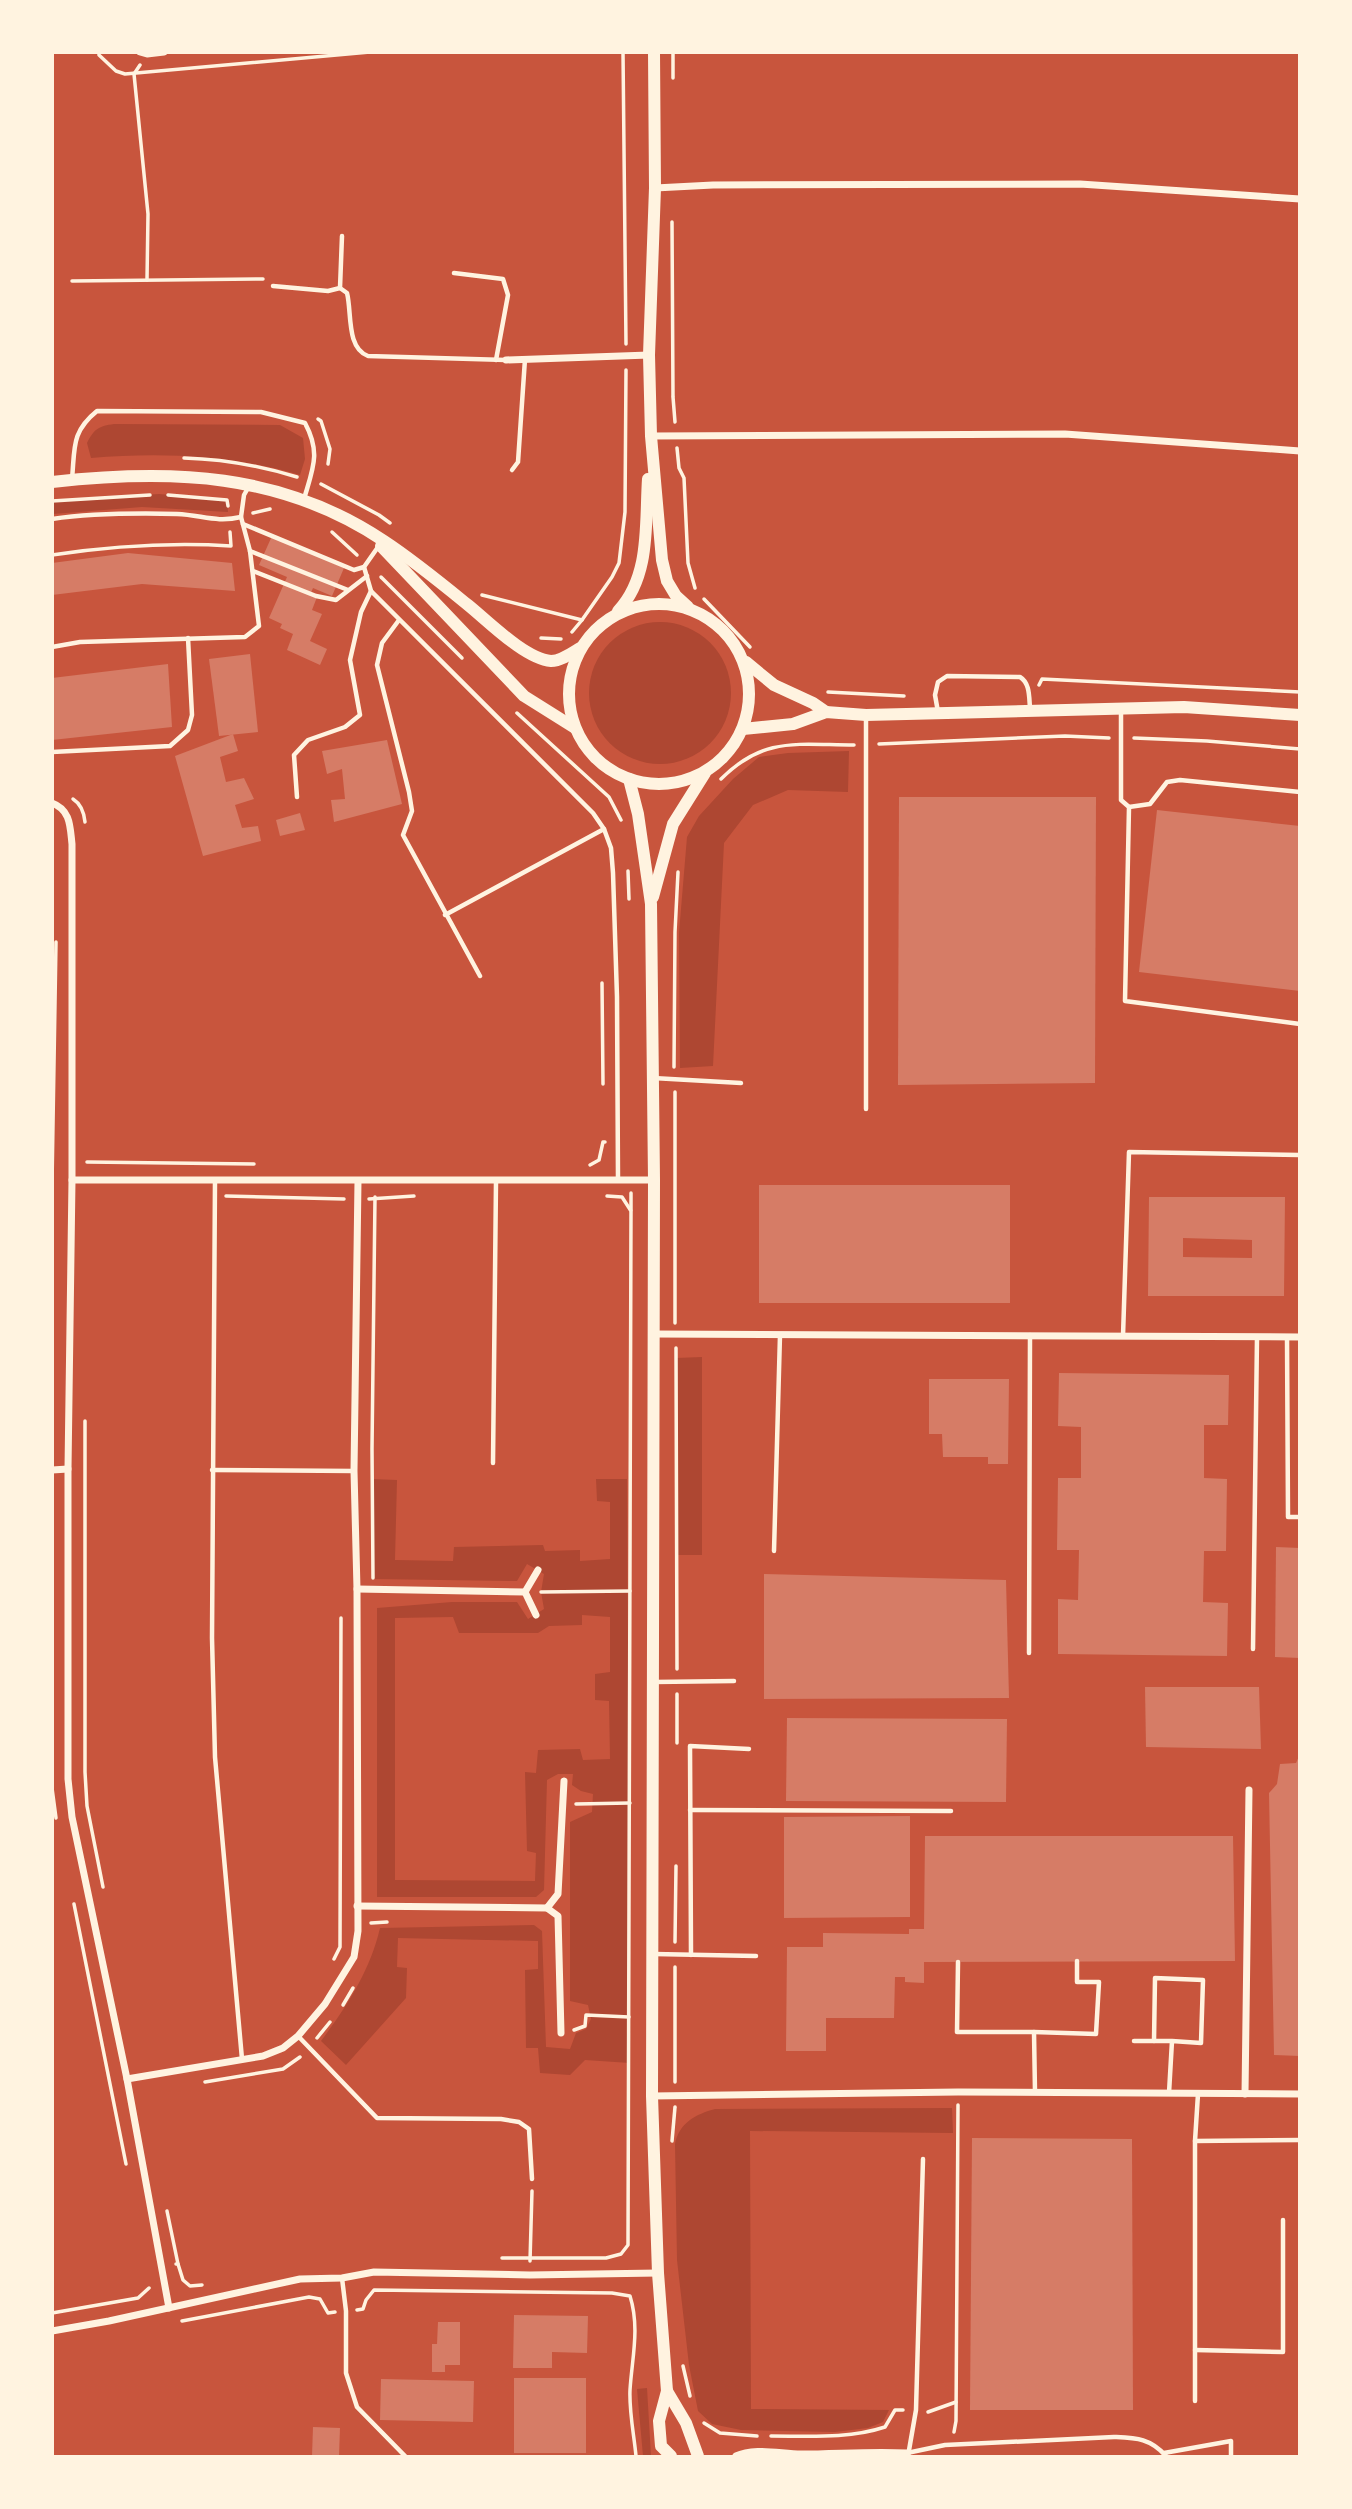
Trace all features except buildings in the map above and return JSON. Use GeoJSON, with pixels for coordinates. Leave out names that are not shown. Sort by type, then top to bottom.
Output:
{"type":"FeatureCollection","features":[{"type":"Feature","properties":{"kind":"street"},"geometry":{"type":"LineString","coordinates":[[143,53],[164,52]]}},
{"type":"Feature","properties":{"kind":"street"},"geometry":{"type":"LineString","coordinates":[[654,52],[655,188],[649,355],[651,436],[662,561],[667,581],[676,596],[688,607],[715,621],[732,640],[746,662],[774,685],[826,712]]}},
{"type":"Feature","properties":{"kind":"street"},"geometry":{"type":"LineString","coordinates":[[655,188],[1080,184],[1300,199]]}},
{"type":"Feature","properties":{"kind":"street"},"geometry":{"type":"LineString","coordinates":[[506,360],[649,355]]}},
{"type":"Feature","properties":{"kind":"street"},"geometry":{"type":"LineString","coordinates":[[651,436],[1065,433],[1300,451]]}},
{"type":"Feature","properties":{"kind":"street"},"geometry":{"type":"LineString","coordinates":[[651,436],[645,548],[641,568],[627,600],[594,630],[580,649],[571,672],[569,698],[575,728],[594,757],[610,770],[629,779],[654,785],[681,782],[705,772],[728,754],[743,729],[750,700],[746,662]]}},
{"type":"Feature","properties":{"kind":"street"},"geometry":{"type":"LineString","coordinates":[[52,482],[167,475],[250,484],[304,499],[358,525],[470,607],[503,636],[529,652],[551,661],[580,649]]}},
{"type":"Feature","properties":{"kind":"street"},"geometry":{"type":"LineString","coordinates":[[381,542],[524,696],[575,728]]}},
{"type":"Feature","properties":{"kind":"street"},"geometry":{"type":"LineString","coordinates":[[613,615],[637,605],[663,602],[688,607]]}},
{"type":"Feature","properties":{"kind":"street"},"geometry":{"type":"LineString","coordinates":[[743,729],[793,724],[826,712],[866,715],[1184,707],[1300,715]]}},
{"type":"Feature","properties":{"kind":"street"},"geometry":{"type":"LineString","coordinates":[[651,904],[673,824],[705,772]]}},
{"type":"Feature","properties":{"kind":"street"},"geometry":{"type":"LineString","coordinates":[[629,779],[637,809],[651,904],[654,1180],[652,2096],[658,2273],[667,2391],[659,2421],[661,2446],[671,2456]]}},
{"type":"Feature","properties":{"kind":"street"},"geometry":{"type":"LineString","coordinates":[[52,803],[60,806],[69,819],[72,844],[72,1180],[68,1469],[68,1737],[71,1804],[127,2080],[169,2308]]}},
{"type":"Feature","properties":{"kind":"street"},"geometry":{"type":"LineString","coordinates":[[72,1180],[654,1180]]}},
{"type":"Feature","properties":{"kind":"street"},"geometry":{"type":"LineString","coordinates":[[127,2080],[263,2056],[283,2048],[298,2036],[326,2004],[354,1957],[358,1923],[355,1471],[358,1181]]}},
{"type":"Feature","properties":{"kind":"street"},"geometry":{"type":"LineString","coordinates":[[653,1334],[1300,1336]]}},
{"type":"Feature","properties":{"kind":"street"},"geometry":{"type":"LineString","coordinates":[[52,1470],[68,1469]]}},
{"type":"Feature","properties":{"kind":"street"},"geometry":{"type":"LineString","coordinates":[[525,1592],[538,1570]]}},
{"type":"Feature","properties":{"kind":"street"},"geometry":{"type":"LineString","coordinates":[[357,1590],[525,1592]]}},
{"type":"Feature","properties":{"kind":"street"},"geometry":{"type":"LineString","coordinates":[[525,1592],[536,1615]]}},
{"type":"Feature","properties":{"kind":"street"},"geometry":{"type":"LineString","coordinates":[[547,1908],[558,1894],[564,1781]]}},
{"type":"Feature","properties":{"kind":"street"},"geometry":{"type":"LineString","coordinates":[[1245,2094],[1249,1790]]}},
{"type":"Feature","properties":{"kind":"street"},"geometry":{"type":"LineString","coordinates":[[357,1906],[547,1908],[558,1916],[561,2033]]}},
{"type":"Feature","properties":{"kind":"street"},"geometry":{"type":"LineString","coordinates":[[652,2096],[958,2092],[1300,2094]]}},
{"type":"Feature","properties":{"kind":"street"},"geometry":{"type":"LineString","coordinates":[[52,2331],[300,2280],[342,2278],[374,2272],[530,2275],[658,2273]]}},
{"type":"Feature","properties":{"kind":"street"},"geometry":{"type":"LineString","coordinates":[[667,2391],[686,2423],[698,2456]]}},
{"type":"Feature","properties":{"kind":"street"},"geometry":{"type":"LineString","coordinates":[[736,2456],[745,2452],[800,2455],[870,2451],[907,2454]]}},
{"type":"Feature","properties":{"kind":"lane"},"geometry":{"type":"LineString","coordinates":[[340,288],[342,236]]}},
{"type":"Feature","properties":{"kind":"lane"},"geometry":{"type":"LineString","coordinates":[[454,272],[503,279],[508,295],[496,360]]}},
{"type":"Feature","properties":{"kind":"lane"},"geometry":{"type":"LineString","coordinates":[[273,286],[328,291],[340,288],[347,293],[356,348],[368,356],[506,360]]}},
{"type":"Feature","properties":{"kind":"lane"},"geometry":{"type":"LineString","coordinates":[[512,470],[518,462],[525,359]]}},
{"type":"Feature","properties":{"kind":"lane"},"geometry":{"type":"LineString","coordinates":[[72,480],[76,437],[83,422],[97,411],[261,412],[305,423],[314,441],[313,467],[304,499]]}},
{"type":"Feature","properties":{"kind":"lane"},"geometry":{"type":"LineString","coordinates":[[52,647],[80,642],[245,637],[259,626],[250,551],[241,517],[244,495],[250,484]]}},
{"type":"Feature","properties":{"kind":"lane"},"geometry":{"type":"LineString","coordinates":[[52,519],[90,514],[135,513],[183,514],[226,521],[241,517]]}},
{"type":"Feature","properties":{"kind":"lane"},"geometry":{"type":"LineString","coordinates":[[243,524],[354,570],[365,566],[381,542]]}},
{"type":"Feature","properties":{"kind":"lane"},"geometry":{"type":"LineString","coordinates":[[250,551],[348,590]]}},
{"type":"Feature","properties":{"kind":"lane"},"geometry":{"type":"LineString","coordinates":[[365,566],[371,591],[593,813],[604,829],[611,848],[613,873],[618,1179]]}},
{"type":"Feature","properties":{"kind":"lane"},"geometry":{"type":"LineString","coordinates":[[253,571],[316,596],[336,600],[367,576]]}},
{"type":"Feature","properties":{"kind":"lane"},"geometry":{"type":"LineString","coordinates":[[297,797],[294,755],[308,740],[345,727],[360,715],[350,660],[361,612],[371,591]]}},
{"type":"Feature","properties":{"kind":"lane"},"geometry":{"type":"LineString","coordinates":[[399,620],[382,643],[377,665],[410,792],[411,811],[402,835],[480,976]]}},
{"type":"Feature","properties":{"kind":"lane"},"geometry":{"type":"LineString","coordinates":[[52,752],[170,746],[188,730],[192,715],[188,638]]}},
{"type":"Feature","properties":{"kind":"lane"},"geometry":{"type":"LineString","coordinates":[[938,713],[935,695],[938,682],[947,677],[1020,677],[1025,680],[1030,710]]}},
{"type":"Feature","properties":{"kind":"lane"},"geometry":{"type":"LineString","coordinates":[[1121,707],[1121,800],[1129,807],[1125,1001],[1300,1024]]}},
{"type":"Feature","properties":{"kind":"lane"},"geometry":{"type":"LineString","coordinates":[[866,715],[866,1109]]}},
{"type":"Feature","properties":{"kind":"lane"},"geometry":{"type":"LineString","coordinates":[[1129,807],[1150,803],[1167,782],[1180,780],[1300,792]]}},
{"type":"Feature","properties":{"kind":"lane"},"geometry":{"type":"LineString","coordinates":[[445,915],[604,829]]}},
{"type":"Feature","properties":{"kind":"lane"},"geometry":{"type":"LineString","coordinates":[[652,1078],[741,1083]]}},
{"type":"Feature","properties":{"kind":"lane"},"geometry":{"type":"LineString","coordinates":[[1123,1336],[1129,1152],[1299,1155]]}},
{"type":"Feature","properties":{"kind":"lane"},"geometry":{"type":"LineString","coordinates":[[215,1179],[212,1470],[215,1757],[242,2060]]}},
{"type":"Feature","properties":{"kind":"lane"},"geometry":{"type":"LineString","coordinates":[[493,1463],[496,1181]]}},
{"type":"Feature","properties":{"kind":"lane"},"geometry":{"type":"LineString","coordinates":[[774,1551],[780,1334]]}},
{"type":"Feature","properties":{"kind":"lane"},"geometry":{"type":"LineString","coordinates":[[1030,1334],[1030,1653]]}},
{"type":"Feature","properties":{"kind":"lane"},"geometry":{"type":"LineString","coordinates":[[1253,1649],[1257,1337]]}},
{"type":"Feature","properties":{"kind":"lane"},"geometry":{"type":"LineString","coordinates":[[1287,1337],[1288,1517],[1300,1517]]}},
{"type":"Feature","properties":{"kind":"lane"},"geometry":{"type":"LineString","coordinates":[[212,1470],[355,1471]]}},
{"type":"Feature","properties":{"kind":"lane"},"geometry":{"type":"LineString","coordinates":[[653,1682],[734,1681]]}},
{"type":"Feature","properties":{"kind":"lane"},"geometry":{"type":"LineString","coordinates":[[691,1955],[690,1746],[748,1749]]}},
{"type":"Feature","properties":{"kind":"lane"},"geometry":{"type":"LineString","coordinates":[[690,1810],[951,1811]]}},
{"type":"Feature","properties":{"kind":"lane"},"geometry":{"type":"LineString","coordinates":[[653,1954],[756,1956]]}},
{"type":"Feature","properties":{"kind":"lane"},"geometry":{"type":"LineString","coordinates":[[957,1962],[957,2032],[1096,2034],[1099,1982],[1077,1982],[1077,1961]]}},
{"type":"Feature","properties":{"kind":"lane"},"geometry":{"type":"LineString","coordinates":[[1134,2041],[1201,2043],[1203,1980],[1155,1978],[1154,2041]]}},
{"type":"Feature","properties":{"kind":"lane"},"geometry":{"type":"LineString","coordinates":[[1034,2032],[1035,2092]]}},
{"type":"Feature","properties":{"kind":"lane"},"geometry":{"type":"LineString","coordinates":[[298,2036],[377,2119],[500,2119],[519,2122],[529,2129],[532,2179]]}},
{"type":"Feature","properties":{"kind":"lane"},"geometry":{"type":"LineString","coordinates":[[1169,2094],[1172,2042]]}},
{"type":"Feature","properties":{"kind":"lane"},"geometry":{"type":"LineString","coordinates":[[1195,2401],[1195,2141],[1198,2094]]}},
{"type":"Feature","properties":{"kind":"lane"},"geometry":{"type":"LineString","coordinates":[[1195,2141],[1300,2140]]}},
{"type":"Feature","properties":{"kind":"lane"},"geometry":{"type":"LineString","coordinates":[[923,2159],[916,2410],[907,2454],[945,2445],[1142,2438],[1158,2447],[1164,2455],[1231,2441],[1231,2456]]}},
{"type":"Feature","properties":{"kind":"lane"},"geometry":{"type":"LineString","coordinates":[[1195,2350],[1283,2352],[1283,2220]]}},
{"type":"Feature","properties":{"kind":"lane"},"geometry":{"type":"LineString","coordinates":[[342,2278],[346,2311],[346,2372],[357,2407],[405,2456]]}},
{"type":"Feature","properties":{"kind":"path"},"geometry":{"type":"LineString","coordinates":[[99,52],[116,71],[125,74],[370,52]]}},
{"type":"Feature","properties":{"kind":"path"},"geometry":{"type":"LineString","coordinates":[[143,53],[134,74],[148,214],[147,280]]}},
{"type":"Feature","properties":{"kind":"path"},"geometry":{"type":"LineString","coordinates":[[72,281],[262,279],[273,286]]}},
{"type":"Feature","properties":{"kind":"path"},"geometry":{"type":"LineString","coordinates":[[673,397],[679,468],[684,478],[688,563],[693,586],[752,649]]}},
{"type":"Feature","properties":{"kind":"path"},"geometry":{"type":"LineString","coordinates":[[241,517],[268,509],[282,512]]}},
{"type":"Feature","properties":{"kind":"path"},"geometry":{"type":"LineString","coordinates":[[321,526],[333,533],[465,661]]}},
{"type":"Feature","properties":{"kind":"path"},"geometry":{"type":"LineString","coordinates":[[486,600],[477,593],[582,620],[568,638],[541,639],[534,635]]}},
{"type":"Feature","properties":{"kind":"path"},"geometry":{"type":"LineString","coordinates":[[1029,694],[1035,694],[1042,679],[1300,692]]}},
{"type":"Feature","properties":{"kind":"path"},"geometry":{"type":"LineString","coordinates":[[816,692],[907,696]]}},
{"type":"Feature","properties":{"kind":"path"},"geometry":{"type":"LineString","coordinates":[[513,709],[609,797],[623,824]]}},
{"type":"Feature","properties":{"kind":"path"},"geometry":{"type":"LineString","coordinates":[[715,786],[744,759],[768,747],[1065,736],[1207,741],[1300,749]]}},
{"type":"Feature","properties":{"kind":"path"},"geometry":{"type":"LineString","coordinates":[[620,817],[637,809]]}},
{"type":"Feature","properties":{"kind":"path"},"geometry":{"type":"LineString","coordinates":[[677,1748],[675,932],[679,863]]}},
{"type":"Feature","properties":{"kind":"path"},"geometry":{"type":"LineString","coordinates":[[628,868],[629,909]]}},
{"type":"Feature","properties":{"kind":"path"},"geometry":{"type":"LineString","coordinates":[[52,1185],[56,942]]}},
{"type":"Feature","properties":{"kind":"path"},"geometry":{"type":"LineString","coordinates":[[590,1165],[599,1160],[603,1142],[618,1142]]}},
{"type":"Feature","properties":{"kind":"path"},"geometry":{"type":"LineString","coordinates":[[53,1162],[261,1164]]}},
{"type":"Feature","properties":{"kind":"path"},"geometry":{"type":"LineString","coordinates":[[489,2259],[606,2258],[621,2254],[628,2245],[632,1179]]}},
{"type":"Feature","properties":{"kind":"path"},"geometry":{"type":"LineString","coordinates":[[342,1181],[342,1199]]}},
{"type":"Feature","properties":{"kind":"path"},"geometry":{"type":"LineString","coordinates":[[373,1590],[375,1181]]}},
{"type":"Feature","properties":{"kind":"path"},"geometry":{"type":"LineString","coordinates":[[596,1194],[622,1197],[631,1210]]}},
{"type":"Feature","properties":{"kind":"path"},"geometry":{"type":"LineString","coordinates":[[214,1196],[342,1199],[415,1196]]}},
{"type":"Feature","properties":{"kind":"path"},"geometry":{"type":"LineString","coordinates":[[85,1485],[85,1772],[87,1805],[105,1899]]}},
{"type":"Feature","properties":{"kind":"path"},"geometry":{"type":"LineString","coordinates":[[525,1592],[630,1591]]}},
{"type":"Feature","properties":{"kind":"path"},"geometry":{"type":"LineString","coordinates":[[332,1964],[340,1947],[341,1923],[341,1618]]}},
{"type":"Feature","properties":{"kind":"path"},"geometry":{"type":"LineString","coordinates":[[52,1788],[57,1821]]}},
{"type":"Feature","properties":{"kind":"path"},"geometry":{"type":"LineString","coordinates":[[563,1804],[630,1803]]}},
{"type":"Feature","properties":{"kind":"path"},"geometry":{"type":"LineString","coordinates":[[672,2142],[675,2128],[676,1854]]}},
{"type":"Feature","properties":{"kind":"path"},"geometry":{"type":"LineString","coordinates":[[72,1893],[129,2176]]}},
{"type":"Feature","properties":{"kind":"path"},"geometry":{"type":"LineString","coordinates":[[374,1906],[374,1924]]}},
{"type":"Feature","properties":{"kind":"path"},"geometry":{"type":"LineString","coordinates":[[341,1923],[388,1922]]}},
{"type":"Feature","properties":{"kind":"path"},"geometry":{"type":"LineString","coordinates":[[194,2084],[283,2069],[309,2048],[350,1996],[356,1983]]}},
{"type":"Feature","properties":{"kind":"path"},"geometry":{"type":"LineString","coordinates":[[569,2038],[573,2031],[585,2026],[586,2015],[630,2017]]}},
{"type":"Feature","properties":{"kind":"path"},"geometry":{"type":"LineString","coordinates":[[107,2067],[123,2064]]}},
{"type":"Feature","properties":{"kind":"path"},"geometry":{"type":"LineString","coordinates":[[945,2445],[956,2430],[958,2092]]}},
{"type":"Feature","properties":{"kind":"path"},"geometry":{"type":"LineString","coordinates":[[113,2097],[129,2095]]}},
{"type":"Feature","properties":{"kind":"path"},"geometry":{"type":"LineString","coordinates":[[529,2292],[532,2179]]}},
{"type":"Feature","properties":{"kind":"path"},"geometry":{"type":"LineString","coordinates":[[167,2211],[183,2280],[190,2286],[213,2284]]}},
{"type":"Feature","properties":{"kind":"path"},"geometry":{"type":"LineString","coordinates":[[52,2314],[138,2298],[149,2290],[147,2267],[178,2264]]}},
{"type":"Feature","properties":{"kind":"path"},"geometry":{"type":"LineString","coordinates":[[180,2322],[309,2297],[320,2299],[328,2313],[363,2309],[374,2290],[612,2293],[630,2296],[636,2314],[635,2356],[630,2392],[636,2456]]}},
{"type":"Feature","properties":{"kind":"path"},"geometry":{"type":"LineString","coordinates":[[683,2365],[692,2401]]}},
{"type":"Feature","properties":{"kind":"path"},"geometry":{"type":"LineString","coordinates":[[701,2420],[708,2428],[729,2435],[830,2436],[869,2433],[885,2427],[895,2410],[928,2412],[956,2402]]}},
{"type":"Feature","properties":{"kind":"shaded area"},"geometry":{"type":"Polygon","coordinates":[[[114,424],[280,425],[303,438],[305,459],[300,475],[222,459],[170,455],[91,458],[87,443],[92,434],[101,427],[114,424]]]}},
{"type":"Feature","properties":{"kind":"shaded area"},"geometry":{"type":"Polygon","coordinates":[[[159,494],[227,500],[228,512],[142,507],[53,514],[52,501],[159,494]]]}},
{"type":"Feature","properties":{"kind":"shaded area"},"geometry":{"type":"Polygon","coordinates":[[[660,622],[687,627],[710,643],[726,666],[731,693],[726,720],[710,743],[687,759],[660,764],[633,759],[610,743],[594,720],[589,693],[594,666],[610,643],[633,627],[660,622]]]}},
{"type":"Feature","properties":{"kind":"shaded area"},"geometry":{"type":"Polygon","coordinates":[[[849,751],[848,792],[788,790],[753,805],[724,843],[713,1066],[680,1068],[679,933],[687,837],[699,816],[733,779],[759,757],[849,751]]]}},
{"type":"Feature","properties":{"kind":"shaded area"},"geometry":{"type":"Polygon","coordinates":[[[702,1357],[702,1555],[676,1555],[676,1358],[702,1357]]]}},
{"type":"Feature","properties":{"kind":"shaded area"},"geometry":{"type":"Polygon","coordinates":[[[372,1479],[397,1480],[395,1560],[453,1561],[454,1547],[543,1545],[545,1551],[580,1550],[580,1561],[610,1559],[610,1502],[597,1501],[596,1479],[627,1479],[630,2063],[585,2060],[570,2075],[540,2073],[538,2048],[526,2048],[525,1970],[538,1969],[538,1941],[398,1938],[397,1967],[407,1968],[406,1998],[346,2065],[321,2041],[356,1988],[376,1944],[380,1928],[534,1925],[542,1931],[546,2047],[570,2049],[576,2033],[586,2029],[591,2019],[588,2005],[570,2001],[570,1822],[592,1812],[593,1794],[572,1785],[573,1774],[558,1774],[547,1780],[544,1890],[536,1897],[377,1897],[377,1608],[452,1602],[517,1602],[528,1619],[544,1609],[541,1592],[544,1574],[527,1564],[517,1581],[373,1579],[372,1479]],[[582,1615],[582,1625],[549,1626],[538,1633],[459,1633],[453,1617],[395,1618],[395,1880],[535,1881],[536,1853],[527,1851],[525,1772],[536,1773],[538,1750],[580,1749],[583,1760],[610,1759],[609,1701],[595,1700],[595,1674],[610,1672],[610,1617],[582,1615]]]}},
{"type":"Feature","properties":{"kind":"shaded area"},"geometry":{"type":"Polygon","coordinates":[[[952,2108],[953,2133],[750,2131],[751,2409],[889,2410],[883,2422],[868,2428],[835,2432],[741,2430],[712,2424],[698,2411],[689,2365],[677,2260],[675,2144],[680,2130],[695,2117],[715,2109],[952,2108]]]}},
{"type":"Feature","properties":{"kind":"shaded area"},"geometry":{"type":"Polygon","coordinates":[[[647,2388],[651,2456],[643,2456],[637,2389],[647,2388]]]}}]}
